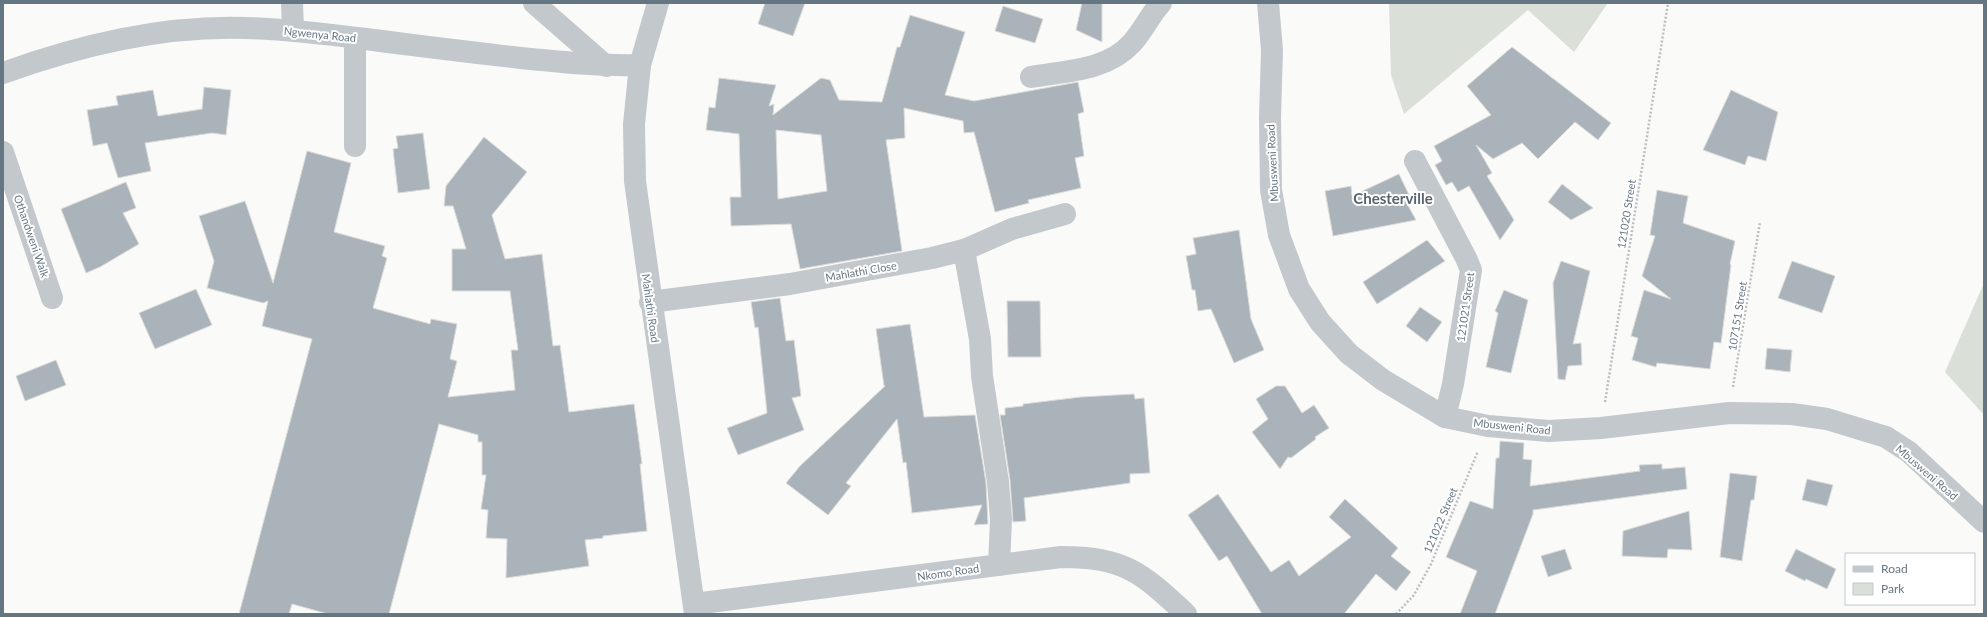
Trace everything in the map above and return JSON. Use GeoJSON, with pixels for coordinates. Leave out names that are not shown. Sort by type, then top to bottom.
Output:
{"type":"FeatureCollection","features":[{"type":"Feature","properties":{"kind":"street"},"geometry":{"type":"LineString","coordinates":[[292,3],[293,30]]}},
{"type":"Feature","properties":{"kind":"street"},"geometry":{"type":"LineString","coordinates":[[534,3],[606,66]]}},
{"type":"Feature","properties":{"kind":"street","name":"Mahlathi Road"},"geometry":{"type":"LineString","coordinates":[[658,3],[640,65],[634,124],[635,181],[650,302],[694,609]]}},
{"type":"Feature","properties":{"kind":"street"},"geometry":{"type":"LineString","coordinates":[[1031,77],[1099,65],[1120,54],[1132,42],[1161,3]]}},
{"type":"Feature","properties":{"kind":"street","name":"Mbusweni Road"},"geometry":{"type":"LineString","coordinates":[[1268,3],[1272,50],[1270,116],[1271,190],[1279,235],[1299,289],[1320,322],[1349,354],[1383,380],[1445,417],[1488,426],[1549,431],[1601,428],[1729,413],[1792,414],[1828,418],[1886,437],[1909,452],[1984,522]]}},
{"type":"Feature","properties":{"kind":"street","name":"Ngwenya Road"},"geometry":{"type":"LineString","coordinates":[[3,73],[43,58],[94,45],[147,35],[198,29],[246,28],[293,30],[475,53],[606,66],[640,65]]}},
{"type":"Feature","properties":{"kind":"street"},"geometry":{"type":"LineString","coordinates":[[355,38],[355,146]]}},
{"type":"Feature","properties":{"kind":"street","name":"Othandweni Walk"},"geometry":{"type":"LineString","coordinates":[[3,152],[52,298]]}},
{"type":"Feature","properties":{"kind":"street","name":"121021 Street"},"geometry":{"type":"LineString","coordinates":[[1415,161],[1471,270],[1453,384],[1445,417]]}},
{"type":"Feature","properties":{"kind":"street","name":"Mahlathi Close"},"geometry":{"type":"LineString","coordinates":[[650,302],[790,284],[932,258],[964,250],[1012,229],[1065,214]]}},
{"type":"Feature","properties":{"kind":"street"},"geometry":{"type":"LineString","coordinates":[[964,250],[980,339],[982,376],[998,482],[1001,519],[999,565]]}},
{"type":"Feature","properties":{"kind":"street","name":"Nkomo Road"},"geometry":{"type":"LineString","coordinates":[[694,609],[999,565],[1061,557],[1089,557],[1111,561],[1130,568],[1154,583],[1186,614]]}},
{"type":"Feature","properties":{"kind":"path","name":"121020 Street"},"geometry":{"type":"LineString","coordinates":[[1601,428],[1668,3]]}},
{"type":"Feature","properties":{"kind":"path","name":"107151 Street"},"geometry":{"type":"LineString","coordinates":[[1729,413],[1760,222]]}},
{"type":"Feature","properties":{"kind":"path","name":"121022 Street"},"geometry":{"type":"LineString","coordinates":[[1396,614],[1414,595],[1431,564],[1488,426]]}},
{"type":"Feature","properties":{"kind":"green space"},"geometry":{"type":"Polygon","coordinates":[[[1389,3],[1608,3],[1574,52],[1528,10],[1404,114],[1391,75],[1389,3]]]}},
{"type":"Feature","properties":{"kind":"green space"},"geometry":{"type":"Polygon","coordinates":[[[1984,283],[1984,415],[1945,372],[1984,283]]]}},
{"type":"Feature","properties":{"kind":"building"},"geometry":{"type":"Polygon","coordinates":[[[765,3],[805,3],[793,36],[758,24],[765,3]]]}},
{"type":"Feature","properties":{"kind":"building"},"geometry":{"type":"Polygon","coordinates":[[[1082,3],[1102,3],[1102,42],[1076,30],[1082,3]]]}},
{"type":"Feature","properties":{"kind":"building"},"geometry":{"type":"Polygon","coordinates":[[[1003,6],[1043,19],[1035,43],[995,31],[1003,6]]]}},
{"type":"Feature","properties":{"kind":"building"},"geometry":{"type":"Polygon","coordinates":[[[910,15],[965,32],[945,95],[974,101],[1078,82],[1084,112],[1078,114],[1084,156],[1075,158],[1081,188],[1028,200],[1029,203],[995,212],[974,132],[964,133],[963,121],[904,108],[905,138],[886,140],[902,251],[800,269],[791,224],[731,226],[730,197],[741,197],[739,134],[706,130],[709,107],[715,108],[719,78],[776,85],[769,106],[774,104],[773,115],[821,78],[830,80],[839,100],[882,102],[897,47],[900,47],[910,15]],[[776,130],[778,199],[827,191],[821,135],[776,130]]]}},
{"type":"Feature","properties":{"kind":"building"},"geometry":{"type":"Polygon","coordinates":[[[1512,47],[1611,123],[1598,140],[1575,122],[1538,159],[1522,143],[1493,159],[1476,145],[1492,173],[1487,176],[1514,220],[1500,240],[1469,186],[1458,192],[1452,182],[1446,185],[1435,165],[1442,161],[1434,146],[1491,115],[1467,86],[1512,47]]]}},
{"type":"Feature","properties":{"kind":"building"},"geometry":{"type":"Polygon","coordinates":[[[204,87],[231,90],[226,135],[212,133],[145,143],[151,171],[118,178],[107,143],[93,146],[87,110],[118,105],[116,96],[153,90],[158,116],[202,109],[204,87]]]}},
{"type":"Feature","properties":{"kind":"building"},"geometry":{"type":"Polygon","coordinates":[[[1731,90],[1778,112],[1766,161],[1748,156],[1745,165],[1703,150],[1731,90]]]}},
{"type":"Feature","properties":{"kind":"building"},"geometry":{"type":"Polygon","coordinates":[[[423,133],[430,189],[398,193],[393,149],[398,148],[396,136],[423,133]]]}},
{"type":"Feature","properties":{"kind":"building"},"geometry":{"type":"Polygon","coordinates":[[[484,137],[527,172],[492,215],[505,259],[542,254],[553,346],[560,345],[569,412],[634,404],[642,464],[640,464],[647,531],[603,536],[603,538],[585,540],[589,566],[506,578],[507,539],[486,538],[488,510],[481,509],[486,475],[482,475],[482,442],[478,442],[478,435],[439,424],[389,614],[328,614],[292,604],[289,614],[239,614],[312,339],[262,326],[268,301],[263,303],[207,288],[214,261],[199,216],[245,201],[273,283],[307,151],[351,163],[334,232],[385,246],[382,256],[387,258],[373,308],[430,324],[431,319],[457,324],[450,359],[457,361],[448,397],[515,390],[511,350],[518,350],[510,291],[452,291],[452,249],[466,249],[453,206],[444,206],[446,186],[484,137]]]}},
{"type":"Feature","properties":{"kind":"building"},"geometry":{"type":"Polygon","coordinates":[[[1399,174],[1410,197],[1405,200],[1416,220],[1333,236],[1325,191],[1351,186],[1352,196],[1399,174]]]}},
{"type":"Feature","properties":{"kind":"building"},"geometry":{"type":"Polygon","coordinates":[[[126,182],[136,208],[123,213],[139,244],[100,267],[86,273],[61,209],[126,182]]]}},
{"type":"Feature","properties":{"kind":"building"},"geometry":{"type":"Polygon","coordinates":[[[1562,184],[1593,208],[1571,220],[1548,202],[1562,184]]]}},
{"type":"Feature","properties":{"kind":"building"},"geometry":{"type":"Polygon","coordinates":[[[1657,190],[1688,196],[1683,223],[1735,241],[1730,264],[1721,343],[1714,342],[1710,369],[1657,363],[1656,367],[1632,360],[1638,338],[1631,336],[1644,290],[1671,299],[1642,276],[1655,236],[1650,235],[1657,190]]]}},
{"type":"Feature","properties":{"kind":"building"},"geometry":{"type":"Polygon","coordinates":[[[1239,230],[1251,319],[1264,350],[1234,363],[1211,309],[1198,311],[1195,290],[1192,290],[1186,256],[1196,254],[1193,238],[1239,230]]]}},
{"type":"Feature","properties":{"kind":"building"},"geometry":{"type":"Polygon","coordinates":[[[1427,240],[1445,261],[1377,304],[1363,282],[1427,240]]]}},
{"type":"Feature","properties":{"kind":"building"},"geometry":{"type":"Polygon","coordinates":[[[1561,261],[1590,271],[1573,344],[1581,343],[1582,365],[1568,366],[1565,380],[1558,379],[1553,283],[1561,261]]]}},
{"type":"Feature","properties":{"kind":"building"},"geometry":{"type":"Polygon","coordinates":[[[1792,261],[1835,276],[1822,313],[1778,298],[1792,261]]]}},
{"type":"Feature","properties":{"kind":"building"},"geometry":{"type":"Polygon","coordinates":[[[196,289],[212,325],[155,349],[139,313],[196,289]]]}},
{"type":"Feature","properties":{"kind":"building"},"geometry":{"type":"Polygon","coordinates":[[[1504,290],[1528,300],[1511,373],[1486,367],[1498,313],[1495,311],[1504,290]]]}},
{"type":"Feature","properties":{"kind":"building"},"geometry":{"type":"Polygon","coordinates":[[[780,298],[786,341],[794,340],[801,396],[792,398],[804,430],[738,455],[727,428],[767,413],[758,327],[755,328],[751,302],[780,298]]]}},
{"type":"Feature","properties":{"kind":"building"},"geometry":{"type":"Polygon","coordinates":[[[1007,301],[1040,301],[1041,357],[1008,357],[1007,301]]]}},
{"type":"Feature","properties":{"kind":"building"},"geometry":{"type":"Polygon","coordinates":[[[1420,307],[1442,322],[1427,342],[1406,326],[1420,307]]]}},
{"type":"Feature","properties":{"kind":"building"},"geometry":{"type":"Polygon","coordinates":[[[910,324],[924,417],[975,415],[986,483],[988,524],[974,525],[982,505],[912,513],[906,462],[903,463],[897,419],[846,483],[851,486],[828,515],[786,483],[800,466],[885,386],[876,329],[910,324]]]}},
{"type":"Feature","properties":{"kind":"building"},"geometry":{"type":"Polygon","coordinates":[[[1767,348],[1792,350],[1790,372],[1765,369],[1767,348]]]}},
{"type":"Feature","properties":{"kind":"building"},"geometry":{"type":"Polygon","coordinates":[[[56,360],[66,385],[25,401],[16,376],[56,360]]]}},
{"type":"Feature","properties":{"kind":"building"},"geometry":{"type":"Polygon","coordinates":[[[1276,386],[1285,386],[1302,413],[1314,405],[1329,428],[1315,437],[1316,439],[1291,458],[1288,457],[1280,469],[1252,432],[1268,419],[1256,399],[1276,386]]]}},
{"type":"Feature","properties":{"kind":"building"},"geometry":{"type":"Polygon","coordinates":[[[1134,394],[1135,399],[1144,398],[1150,473],[1130,474],[1130,483],[1024,498],[1026,521],[1013,522],[1010,480],[1000,415],[1005,415],[1005,408],[1023,406],[1023,404],[1081,397],[1134,394]]]}},
{"type":"Feature","properties":{"kind":"building"},"geometry":{"type":"Polygon","coordinates":[[[1500,441],[1524,443],[1523,459],[1532,460],[1530,486],[1640,471],[1639,465],[1662,464],[1662,469],[1685,467],[1687,489],[1533,510],[1533,514],[1495,614],[1460,614],[1477,571],[1446,557],[1470,501],[1493,509],[1496,458],[1499,458],[1500,441]]]}},
{"type":"Feature","properties":{"kind":"building"},"geometry":{"type":"Polygon","coordinates":[[[1730,473],[1757,476],[1754,500],[1751,500],[1742,561],[1720,557],[1730,473]]]}},
{"type":"Feature","properties":{"kind":"building"},"geometry":{"type":"Polygon","coordinates":[[[1807,479],[1833,485],[1827,506],[1802,500],[1807,479]]]}},
{"type":"Feature","properties":{"kind":"building"},"geometry":{"type":"Polygon","coordinates":[[[1218,494],[1271,572],[1289,560],[1299,576],[1351,537],[1329,517],[1345,499],[1398,548],[1391,556],[1411,572],[1396,591],[1376,574],[1344,614],[1262,614],[1227,556],[1219,561],[1188,515],[1218,494]]]}},
{"type":"Feature","properties":{"kind":"building"},"geometry":{"type":"Polygon","coordinates":[[[1689,511],[1692,550],[1668,549],[1667,558],[1622,556],[1623,531],[1689,511]]]}},
{"type":"Feature","properties":{"kind":"building"},"geometry":{"type":"Polygon","coordinates":[[[1565,549],[1572,569],[1548,577],[1541,556],[1565,549]]]}},
{"type":"Feature","properties":{"kind":"building"},"geometry":{"type":"Polygon","coordinates":[[[1796,549],[1836,569],[1827,589],[1806,579],[1805,581],[1785,571],[1796,549]]]}},
{"type":"Feature","properties":{"kind":"district","name":"Chesterville"},"geometry":{"type":"Point","coordinates":[1393,198]}}]}
